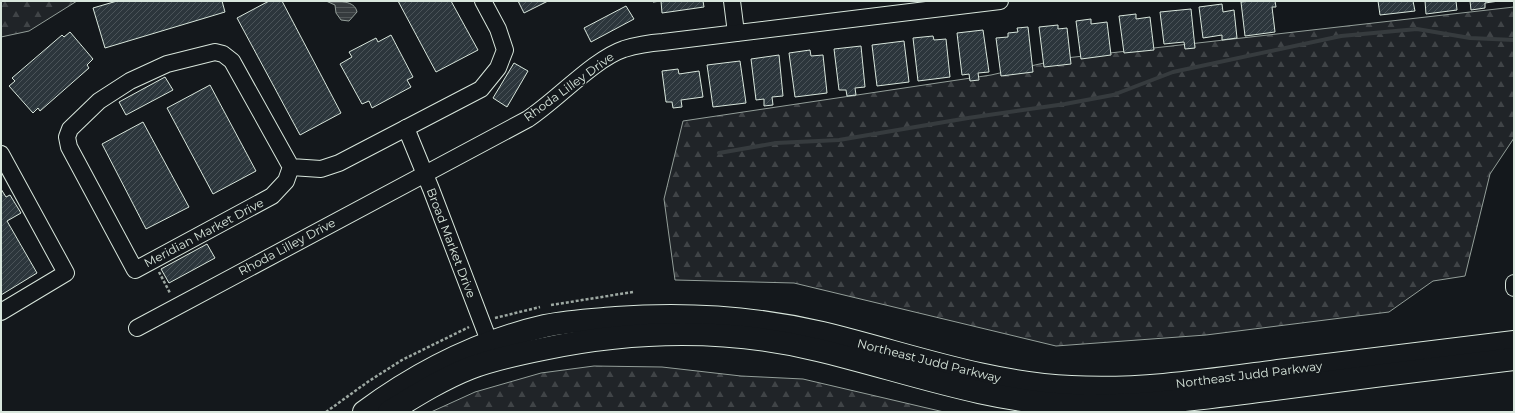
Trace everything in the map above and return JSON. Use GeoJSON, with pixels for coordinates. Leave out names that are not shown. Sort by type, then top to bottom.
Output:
{"type":"FeatureCollection","features":[{"type":"Feature","properties":{"kind":"highway","name":"Northeast Judd Parkway"},"geometry":{"type":"LineString","coordinates":[[364,412],[389,393],[426,372],[493,351],[546,326],[577,321],[654,316],[739,318],[792,326],[986,376],[1024,383],[1105,389],[1191,382],[1514,342]]}},
{"type":"Feature","properties":{"kind":"highway","name":"Northeast Judd Parkway"},"geometry":{"type":"LineString","coordinates":[[389,412],[443,381],[469,369],[493,351],[585,340],[656,334],[715,334],[752,337],[817,350],[962,389],[1008,398],[1070,405],[1109,406],[1152,404],[1514,359]]}},
{"type":"Feature","properties":{"kind":"street"},"geometry":{"type":"LineString","coordinates":[[291,167],[321,169],[340,163],[481,89],[498,68],[505,50],[498,29],[483,1]]}},
{"type":"Feature","properties":{"kind":"street"},"geometry":{"type":"LineString","coordinates":[[732,1],[736,33]]}},
{"type":"Feature","properties":{"kind":"street","name":"Rhoda Lilley Drive"},"geometry":{"type":"LineString","coordinates":[[137,328],[424,173],[528,119],[545,108],[606,58],[623,49],[641,45],[1000,1]]}},
{"type":"Feature","properties":{"kind":"street","name":"Meridian Market Drive"},"geometry":{"type":"LineString","coordinates":[[215,52],[223,54],[232,61],[291,167],[286,181],[272,196],[135,270],[69,147],[67,137],[70,130],[99,101],[130,81],[166,64],[215,52]]}},
{"type":"Feature","properties":{"kind":"street","name":"Broad Market Drive"},"geometry":{"type":"LineString","coordinates":[[406,128],[493,351]]}},
{"type":"Feature","properties":{"kind":"street"},"geometry":{"type":"LineString","coordinates":[[1,154],[66,274],[1,312]]}},
{"type":"Feature","properties":{"kind":"street"},"geometry":{"type":"LineString","coordinates":[[1514,283],[1514,288]]}},
{"type":"Feature","properties":{"kind":"path"},"geometry":{"type":"LineString","coordinates":[[157,268],[170,293]]}},
{"type":"Feature","properties":{"kind":"path"},"geometry":{"type":"LineString","coordinates":[[326,412],[369,381],[402,360],[462,329]]}},
{"type":"Feature","properties":{"kind":"green space"},"geometry":{"type":"Polygon","coordinates":[[[1,1],[77,1],[29,31],[1,37],[1,1]]]}},
{"type":"Feature","properties":{"kind":"green space"},"geometry":{"type":"Polygon","coordinates":[[[1514,7],[1514,138],[1490,174],[1465,276],[1433,281],[1389,312],[1206,335],[1056,346],[794,283],[675,280],[664,199],[683,121],[991,75],[1066,58],[1514,7]]]}},
{"type":"Feature","properties":{"kind":"green space"},"geometry":{"type":"Polygon","coordinates":[[[594,366],[662,367],[741,376],[803,379],[944,412],[431,412],[475,392],[541,373],[594,366]]]}},
{"type":"Feature","properties":{"kind":"shaded area"},"geometry":{"type":"Polygon","coordinates":[[[326,1],[340,1],[349,3],[356,8],[357,12],[349,21],[341,20],[336,13],[335,5],[326,1]]]}},
{"type":"Feature","properties":{"kind":"building"},"geometry":{"type":"Polygon","coordinates":[[[117,1],[222,1],[225,12],[105,48],[93,8],[117,1]]]}},
{"type":"Feature","properties":{"kind":"building"},"geometry":{"type":"Polygon","coordinates":[[[269,1],[282,1],[341,113],[300,135],[237,18],[269,1]]]}},
{"type":"Feature","properties":{"kind":"building"},"geometry":{"type":"Polygon","coordinates":[[[398,1],[451,1],[478,50],[436,72],[398,1]]]}},
{"type":"Feature","properties":{"kind":"building"},"geometry":{"type":"Polygon","coordinates":[[[518,1],[548,1],[524,13],[518,1]]]}},
{"type":"Feature","properties":{"kind":"building"},"geometry":{"type":"Polygon","coordinates":[[[661,1],[703,1],[704,7],[662,13],[661,1]]]}},
{"type":"Feature","properties":{"kind":"building"},"geometry":{"type":"Polygon","coordinates":[[[1275,1],[1276,7],[1272,7],[1275,32],[1245,36],[1241,2],[1275,1]]]}},
{"type":"Feature","properties":{"kind":"building"},"geometry":{"type":"Polygon","coordinates":[[[1378,1],[1413,1],[1415,11],[1380,15],[1378,1]]]}},
{"type":"Feature","properties":{"kind":"building"},"geometry":{"type":"Polygon","coordinates":[[[1425,1],[1456,1],[1457,10],[1426,14],[1425,1]]]}},
{"type":"Feature","properties":{"kind":"building"},"geometry":{"type":"Polygon","coordinates":[[[1470,1],[1499,1],[1485,3],[1485,8],[1471,10],[1470,1]]]}},
{"type":"Feature","properties":{"kind":"building"},"geometry":{"type":"Polygon","coordinates":[[[1222,4],[1223,12],[1234,10],[1237,38],[1222,40],[1222,35],[1203,38],[1199,7],[1222,4]]]}},
{"type":"Feature","properties":{"kind":"building"},"geometry":{"type":"Polygon","coordinates":[[[626,6],[634,19],[591,42],[584,28],[626,6]]]}},
{"type":"Feature","properties":{"kind":"building"},"geometry":{"type":"Polygon","coordinates":[[[1191,9],[1195,48],[1185,49],[1184,42],[1164,44],[1160,12],[1191,9]]]}},
{"type":"Feature","properties":{"kind":"building"},"geometry":{"type":"Polygon","coordinates":[[[1136,14],[1136,19],[1150,17],[1154,50],[1124,53],[1119,16],[1136,14]]]}},
{"type":"Feature","properties":{"kind":"building"},"geometry":{"type":"Polygon","coordinates":[[[1091,19],[1091,24],[1107,22],[1111,55],[1081,59],[1076,21],[1091,19]]]}},
{"type":"Feature","properties":{"kind":"building"},"geometry":{"type":"Polygon","coordinates":[[[1058,25],[1058,29],[1067,28],[1071,64],[1044,67],[1039,27],[1058,25]]]}},
{"type":"Feature","properties":{"kind":"building"},"geometry":{"type":"Polygon","coordinates":[[[1028,27],[1033,72],[1001,76],[996,38],[1008,37],[1008,33],[1018,32],[1017,28],[1028,27]]]}},
{"type":"Feature","properties":{"kind":"building"},"geometry":{"type":"Polygon","coordinates":[[[983,30],[989,72],[978,73],[979,80],[970,81],[969,74],[962,75],[957,33],[983,30]]]}},
{"type":"Feature","properties":{"kind":"building"},"geometry":{"type":"Polygon","coordinates":[[[70,32],[93,59],[87,65],[89,68],[40,111],[38,108],[33,113],[9,86],[15,81],[12,78],[62,35],[64,37],[70,32]]]}},
{"type":"Feature","properties":{"kind":"building"},"geometry":{"type":"Polygon","coordinates":[[[391,35],[413,77],[407,80],[411,87],[372,108],[369,101],[362,104],[340,64],[352,57],[349,52],[376,38],[378,42],[391,35]]]}},
{"type":"Feature","properties":{"kind":"building"},"geometry":{"type":"Polygon","coordinates":[[[933,36],[934,40],[946,39],[950,77],[918,81],[913,38],[933,36]]]}},
{"type":"Feature","properties":{"kind":"building"},"geometry":{"type":"Polygon","coordinates":[[[904,41],[909,82],[877,86],[872,45],[904,41]]]}},
{"type":"Feature","properties":{"kind":"building"},"geometry":{"type":"Polygon","coordinates":[[[861,46],[865,87],[855,88],[856,95],[847,96],[846,90],[839,90],[834,49],[861,46]]]}},
{"type":"Feature","properties":{"kind":"building"},"geometry":{"type":"Polygon","coordinates":[[[810,50],[811,56],[823,55],[827,93],[795,97],[789,53],[810,50]]]}},
{"type":"Feature","properties":{"kind":"building"},"geometry":{"type":"Polygon","coordinates":[[[779,55],[783,96],[772,97],[773,105],[764,106],[764,99],[756,100],[751,59],[779,55]]]}},
{"type":"Feature","properties":{"kind":"building"},"geometry":{"type":"Polygon","coordinates":[[[740,61],[746,103],[713,107],[707,65],[740,61]]]}},
{"type":"Feature","properties":{"kind":"building"},"geometry":{"type":"Polygon","coordinates":[[[514,63],[528,71],[507,107],[493,98],[514,63]]]}},
{"type":"Feature","properties":{"kind":"building"},"geometry":{"type":"Polygon","coordinates":[[[678,69],[679,74],[699,71],[703,97],[681,100],[682,107],[673,108],[672,102],[666,102],[662,71],[678,69]]]}},
{"type":"Feature","properties":{"kind":"building"},"geometry":{"type":"Polygon","coordinates":[[[165,77],[173,90],[126,115],[119,102],[165,77]]]}},
{"type":"Feature","properties":{"kind":"building"},"geometry":{"type":"Polygon","coordinates":[[[210,85],[256,171],[213,194],[167,108],[210,85]]]}},
{"type":"Feature","properties":{"kind":"building"},"geometry":{"type":"Polygon","coordinates":[[[143,122],[189,207],[146,229],[102,144],[143,122]]]}},
{"type":"Feature","properties":{"kind":"building"},"geometry":{"type":"Polygon","coordinates":[[[1,189],[6,197],[10,195],[21,213],[7,221],[37,273],[1,295],[1,189]]]}},
{"type":"Feature","properties":{"kind":"building"},"geometry":{"type":"Polygon","coordinates":[[[207,244],[215,258],[169,283],[161,269],[207,244]]]}},
{"type":"Feature","properties":{"kind":"waterway"},"geometry":{"type":"LineString","coordinates":[[719,153],[776,143],[839,140],[1113,95],[1173,72],[1341,36],[1417,29],[1470,38],[1514,40]]}}]}
